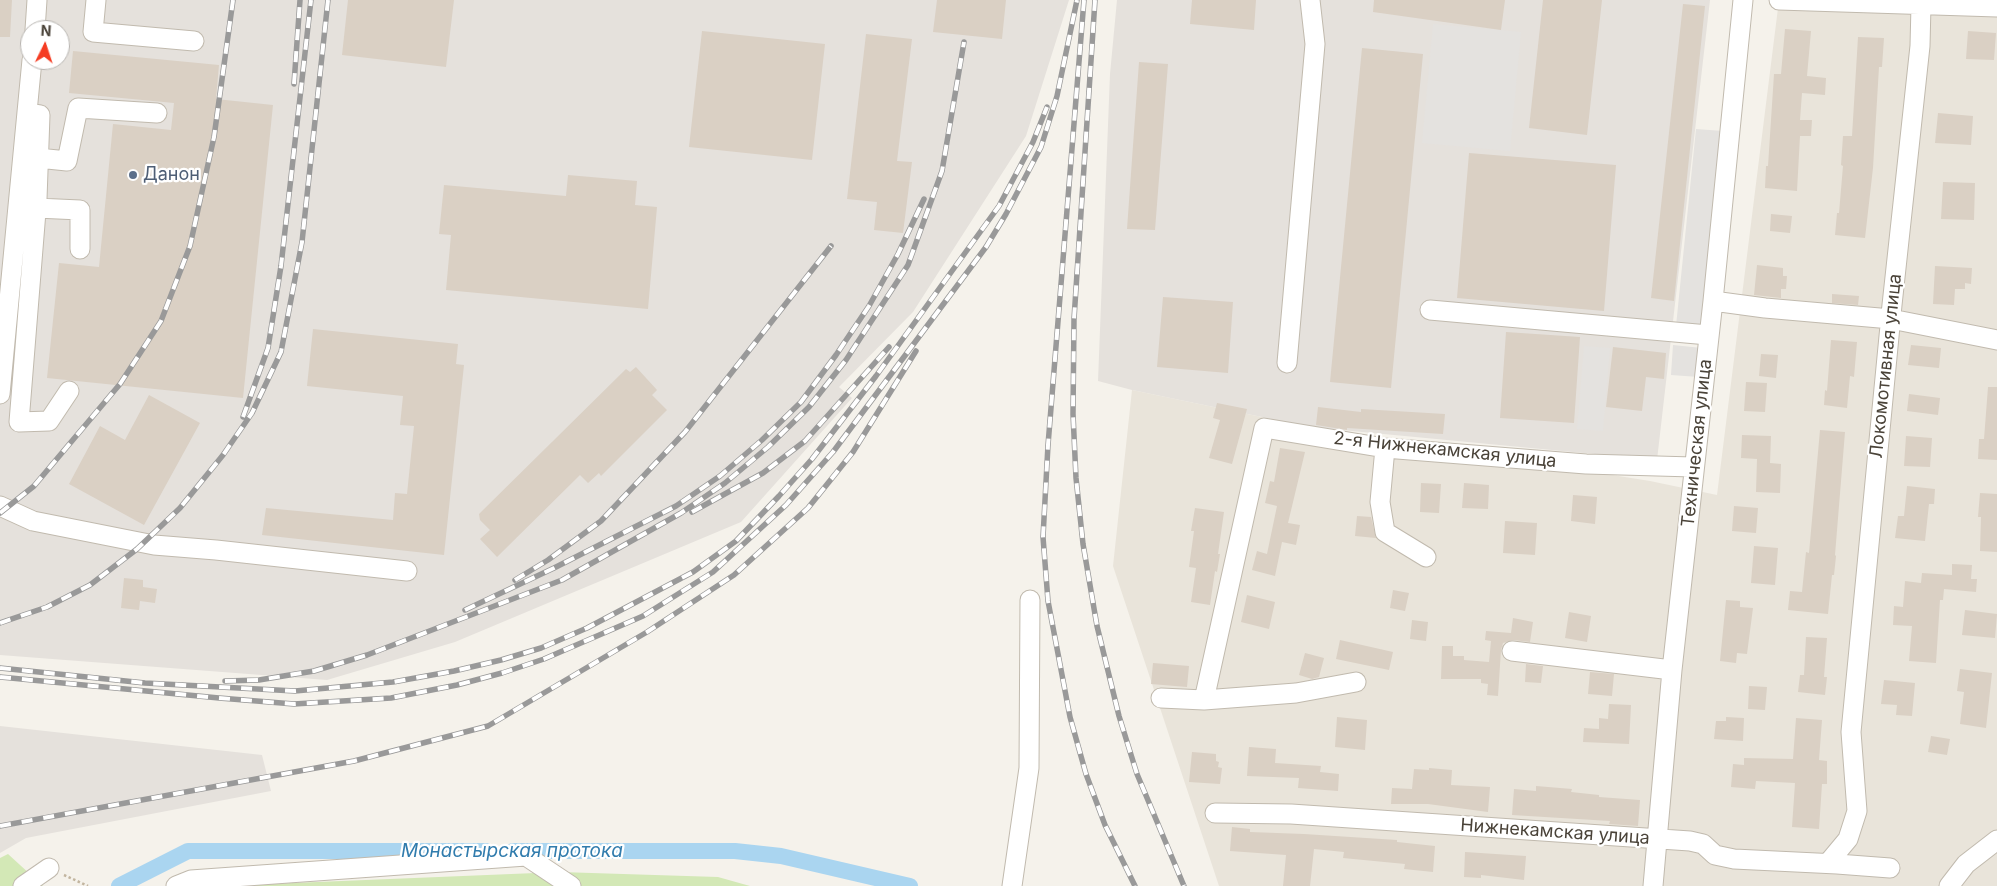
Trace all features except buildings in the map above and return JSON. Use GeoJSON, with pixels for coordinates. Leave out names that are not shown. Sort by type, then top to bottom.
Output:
{"type":"FeatureCollection","features":[{"type":"Feature","properties":{"kind":"street"},"geometry":{"type":"LineString","coordinates":[[36,20],[38,0]]}},
{"type":"Feature","properties":{"kind":"street"},"geometry":{"type":"LineString","coordinates":[[96,0],[93,32],[194,41]]}},
{"type":"Feature","properties":{"kind":"street"},"geometry":{"type":"LineString","coordinates":[[1287,363],[1315,44],[1310,0]]}},
{"type":"Feature","properties":{"kind":"street","name":"Техническая улица"},"geometry":{"type":"LineString","coordinates":[[1653,886],[1672,670],[1713,301],[1743,0]]}},
{"type":"Feature","properties":{"kind":"street"},"geometry":{"type":"LineString","coordinates":[[1779,0],[1922,3],[1997,7]]}},
{"type":"Feature","properties":{"kind":"street","name":"Локомотивная улица"},"geometry":{"type":"LineString","coordinates":[[1828,863],[1848,839],[1857,810],[1851,732],[1891,319],[1920,46],[1922,3]]}},
{"type":"Feature","properties":{"kind":"street"},"geometry":{"type":"LineString","coordinates":[[0,394],[31,70]]}},
{"type":"Feature","properties":{"kind":"street"},"geometry":{"type":"LineString","coordinates":[[38,158],[67,161],[78,108],[157,112]]}},
{"type":"Feature","properties":{"kind":"street"},"geometry":{"type":"LineString","coordinates":[[27,113],[40,115],[36,208],[19,422],[49,421],[69,391]]}},
{"type":"Feature","properties":{"kind":"street"},"geometry":{"type":"LineString","coordinates":[[36,208],[80,210],[80,250]]}},
{"type":"Feature","properties":{"kind":"street"},"geometry":{"type":"LineString","coordinates":[[1713,301],[1765,308],[1891,319],[1997,340]]}},
{"type":"Feature","properties":{"kind":"street"},"geometry":{"type":"LineString","coordinates":[[1430,310],[1708,335]]}},
{"type":"Feature","properties":{"kind":"street","name":"2-я Нижнекамская улица"},"geometry":{"type":"LineString","coordinates":[[1204,700],[1264,428],[1385,448],[1586,464],[1694,467]]}},
{"type":"Feature","properties":{"kind":"street"},"geometry":{"type":"LineString","coordinates":[[1385,448],[1380,502],[1385,532],[1426,557]]}},
{"type":"Feature","properties":{"kind":"street"},"geometry":{"type":"LineString","coordinates":[[0,506],[33,521],[154,545],[407,571]]}},
{"type":"Feature","properties":{"kind":"street"},"geometry":{"type":"LineString","coordinates":[[1012,886],[1029,768],[1030,600]]}},
{"type":"Feature","properties":{"kind":"street"},"geometry":{"type":"LineString","coordinates":[[1512,651],[1672,670]]}},
{"type":"Feature","properties":{"kind":"street"},"geometry":{"type":"LineString","coordinates":[[1161,698],[1204,700],[1296,693],[1356,682]]}},
{"type":"Feature","properties":{"kind":"street","name":"Нижнекамская улица"},"geometry":{"type":"LineString","coordinates":[[1215,813],[1291,814],[1690,841],[1703,844],[1715,855],[1734,859],[1890,868]]}},
{"type":"Feature","properties":{"kind":"street"},"geometry":{"type":"LineString","coordinates":[[1949,886],[1966,864],[1997,840]]}},
{"type":"Feature","properties":{"kind":"street"},"geometry":{"type":"LineString","coordinates":[[176,886],[191,880],[526,856],[571,886]]}},
{"type":"Feature","properties":{"kind":"street"},"geometry":{"type":"LineString","coordinates":[[23,886],[50,868]]}},
{"type":"Feature","properties":{"kind":"path"},"geometry":{"type":"LineString","coordinates":[[50,868],[88,886]]}},
{"type":"Feature","properties":{"kind":"shaded area"},"geometry":{"type":"Polygon","coordinates":[[[0,0],[1069,0],[1026,136],[913,312],[839,387],[852,398],[741,522],[455,642],[327,680],[0,655],[0,0]]]}},
{"type":"Feature","properties":{"kind":"shaded area"},"geometry":{"type":"Polygon","coordinates":[[[1117,0],[1710,0],[1657,460],[1310,427],[1132,390],[1098,381],[1110,74],[1117,0]]]}},
{"type":"Feature","properties":{"kind":"shaded area"},"geometry":{"type":"Polygon","coordinates":[[[1779,0],[1997,0],[1997,886],[1219,886],[1113,566],[1132,390],[1310,427],[1650,481],[1717,495],[1779,0]]]}},
{"type":"Feature","properties":{"kind":"shaded area"},"geometry":{"type":"Polygon","coordinates":[[[1433,24],[1521,32],[1510,151],[1422,143],[1433,24]]]}},
{"type":"Feature","properties":{"kind":"shaded area"},"geometry":{"type":"Polygon","coordinates":[[[1696,129],[1723,131],[1703,328],[1676,326],[1696,129]]]}},
{"type":"Feature","properties":{"kind":"shaded area"},"geometry":{"type":"Polygon","coordinates":[[[1673,345],[1702,348],[1699,377],[1671,375],[1673,345]]]}},
{"type":"Feature","properties":{"kind":"shaded area"},"geometry":{"type":"Polygon","coordinates":[[[1584,346],[1610,348],[1603,431],[1577,429],[1584,346]]]}},
{"type":"Feature","properties":{"kind":"shaded area"},"geometry":{"type":"Polygon","coordinates":[[[0,726],[262,755],[271,791],[26,838],[0,853],[0,726]]]}},
{"type":"Feature","properties":{"kind":"green space"},"geometry":{"type":"Polygon","coordinates":[[[8,854],[43,886],[0,886],[0,858],[8,854]]]}},
{"type":"Feature","properties":{"kind":"green space"},"geometry":{"type":"Polygon","coordinates":[[[560,872],[718,877],[750,886],[220,886],[560,872]]]}},
{"type":"Feature","properties":{"kind":"waterway","name":"Монастырская протока"},"geometry":{"type":"LineString","coordinates":[[119,886],[188,851],[486,851]]}},
{"type":"Feature","properties":{"kind":"waterway","name":"Монастырская протока"},"geometry":{"type":"LineString","coordinates":[[513,851],[735,851],[781,856],[910,886]]}},
{"type":"Feature","properties":{"kind":"railway"},"geometry":{"type":"LineString","coordinates":[[0,513],[34,486],[120,384],[161,321],[190,246],[214,137],[233,0]]}},
{"type":"Feature","properties":{"kind":"railway"},"geometry":{"type":"LineString","coordinates":[[294,84],[300,0]]}},
{"type":"Feature","properties":{"kind":"railway"},"geometry":{"type":"LineString","coordinates":[[243,417],[268,348],[281,266],[311,0]]}},
{"type":"Feature","properties":{"kind":"railway"},"geometry":{"type":"LineString","coordinates":[[0,623],[47,607],[90,585],[137,549],[180,508],[223,455],[252,413],[281,352],[302,242],[328,0]]}},
{"type":"Feature","properties":{"kind":"railway"},"geometry":{"type":"LineString","coordinates":[[0,677],[294,704],[391,698],[457,685],[544,659],[643,616],[713,572],[786,505],[833,452],[986,247],[1006,214],[1041,147],[1057,96],[1077,0]]}},
{"type":"Feature","properties":{"kind":"railway"},"geometry":{"type":"LineString","coordinates":[[1084,0],[1048,445],[1043,537],[1048,601],[1070,717],[1086,774],[1105,825],[1135,886]]}},
{"type":"Feature","properties":{"kind":"railway"},"geometry":{"type":"LineString","coordinates":[[1095,0],[1074,319],[1073,414],[1076,478],[1083,544],[1097,626],[1119,716],[1137,774],[1184,886]]}},
{"type":"Feature","properties":{"kind":"railway"},"geometry":{"type":"LineString","coordinates":[[225,681],[259,680],[314,671],[367,655],[562,580],[681,513],[725,483],[768,447],[809,407],[846,360],[908,265],[942,171],[964,42]]}},
{"type":"Feature","properties":{"kind":"railway"},"geometry":{"type":"LineString","coordinates":[[0,668],[145,683],[295,691],[393,682],[454,671],[541,648],[587,628],[693,572],[736,541],[779,496],[812,459],[876,376],[999,206],[1033,142],[1047,107]]}},
{"type":"Feature","properties":{"kind":"railway"},"geometry":{"type":"LineString","coordinates":[[465,610],[554,568],[676,506],[720,476],[762,440],[801,402],[869,306],[898,254],[924,199]]}},
{"type":"Feature","properties":{"kind":"railway"},"geometry":{"type":"LineString","coordinates":[[515,580],[548,560],[601,521],[685,432],[831,246]]}},
{"type":"Feature","properties":{"kind":"railway"},"geometry":{"type":"LineString","coordinates":[[692,512],[763,473],[805,441],[889,347]]}},
{"type":"Feature","properties":{"kind":"railway"},"geometry":{"type":"LineString","coordinates":[[0,826],[354,761],[488,726],[647,632],[734,575],[808,508],[853,452],[916,351]]}},
{"type":"Feature","properties":{"kind":"place","name":"Данон"},"geometry":{"type":"Point","coordinates":[133,175]}}]}
